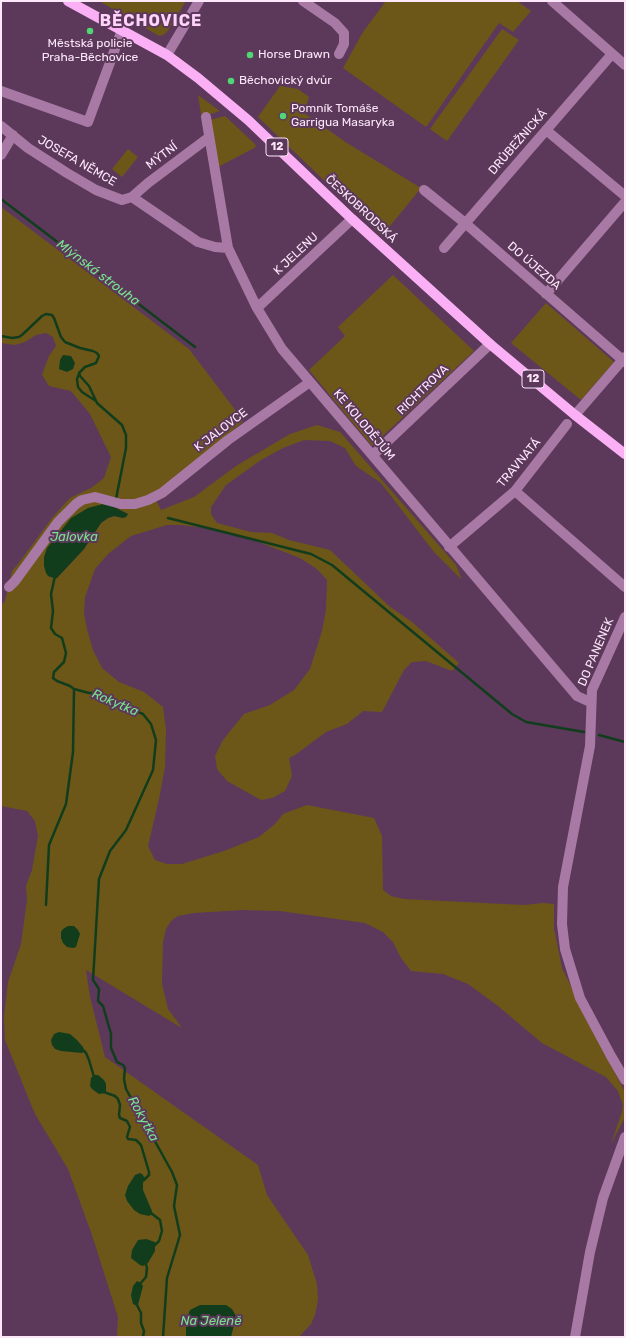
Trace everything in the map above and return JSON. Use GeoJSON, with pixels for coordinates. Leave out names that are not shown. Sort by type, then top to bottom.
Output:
{"type":"FeatureCollection","features":[{"type":"Feature","properties":{"kind":"main road","name":"ČESKOBRODSKÁ"},"geometry":{"type":"LineString","coordinates":[[68,1],[167,55],[191,72],[248,120],[352,219],[490,344],[575,415],[625,454]]}},
{"type":"Feature","properties":{"kind":"street"},"geometry":{"type":"LineString","coordinates":[[167,55],[199,1]]}},
{"type":"Feature","properties":{"kind":"street"},"geometry":{"type":"LineString","coordinates":[[303,1],[335,23],[344,34],[344,44],[339,54]]}},
{"type":"Feature","properties":{"kind":"street"},"geometry":{"type":"LineString","coordinates":[[552,1],[625,65]]}},
{"type":"Feature","properties":{"kind":"street"},"geometry":{"type":"LineString","coordinates":[[1,91],[88,122],[122,30]]}},
{"type":"Feature","properties":{"kind":"street","name":"DRŮBEŽNICKÁ"},"geometry":{"type":"LineString","coordinates":[[444,248],[612,54]]}},
{"type":"Feature","properties":{"kind":"street","name":"KE KOLODĚJŮM"},"geometry":{"type":"LineString","coordinates":[[206,117],[208,138],[228,248],[257,308],[282,349],[577,696],[590,702]]}},
{"type":"Feature","properties":{"kind":"street","name":"JOSEFA NĚMCE"},"geometry":{"type":"LineString","coordinates":[[1,126],[28,148],[96,190],[122,200],[132,197]]}},
{"type":"Feature","properties":{"kind":"street"},"geometry":{"type":"LineString","coordinates":[[546,130],[625,196]]}},
{"type":"Feature","properties":{"kind":"street"},"geometry":{"type":"LineString","coordinates":[[1,155],[13,136]]}},
{"type":"Feature","properties":{"kind":"street","name":"MÝTNÍ"},"geometry":{"type":"LineString","coordinates":[[132,197],[148,183],[208,138]]}},
{"type":"Feature","properties":{"kind":"street","name":"DO ÚJEZDA"},"geometry":{"type":"LineString","coordinates":[[424,190],[465,223],[546,294],[624,359]]}},
{"type":"Feature","properties":{"kind":"street"},"geometry":{"type":"LineString","coordinates":[[132,197],[198,242],[215,247],[228,248]]}},
{"type":"Feature","properties":{"kind":"street"},"geometry":{"type":"LineString","coordinates":[[546,294],[625,202]]}},
{"type":"Feature","properties":{"kind":"street","name":"K JELENU"},"geometry":{"type":"LineString","coordinates":[[257,308],[352,219]]}},
{"type":"Feature","properties":{"kind":"street","name":"RICHTROVA"},"geometry":{"type":"LineString","coordinates":[[373,455],[490,344]]}},
{"type":"Feature","properties":{"kind":"street"},"geometry":{"type":"LineString","coordinates":[[575,415],[624,359]]}},
{"type":"Feature","properties":{"kind":"street","name":"K JALOVCE"},"geometry":{"type":"LineString","coordinates":[[9,587],[58,522],[76,504],[88,498],[95,497],[121,504],[135,504],[148,500],[162,493],[228,440],[310,382]]}},
{"type":"Feature","properties":{"kind":"street","name":"TRAVNATÁ"},"geometry":{"type":"LineString","coordinates":[[450,547],[515,491],[567,424]]}},
{"type":"Feature","properties":{"kind":"street"},"geometry":{"type":"LineString","coordinates":[[515,491],[625,588]]}},
{"type":"Feature","properties":{"kind":"street","name":"DO PANENEK"},"geometry":{"type":"LineString","coordinates":[[625,617],[592,690],[590,702],[590,746],[563,887],[562,924],[565,949],[580,998],[625,1080]]}},
{"type":"Feature","properties":{"kind":"street"},"geometry":{"type":"LineString","coordinates":[[576,1337],[590,1252],[601,1206],[625,1137]]}},
{"type":"Feature","properties":{"kind":"shaded area"},"geometry":{"type":"Polygon","coordinates":[[[99,1],[186,1],[167,32],[159,36],[99,1]]]}},
{"type":"Feature","properties":{"kind":"shaded area"},"geometry":{"type":"Polygon","coordinates":[[[386,1],[517,1],[531,11],[513,32],[499,23],[426,127],[343,68],[363,32],[386,1]]]}},
{"type":"Feature","properties":{"kind":"shaded area"},"geometry":{"type":"Polygon","coordinates":[[[502,29],[519,40],[447,141],[430,129],[502,29]]]}},
{"type":"Feature","properties":{"kind":"shaded area"},"geometry":{"type":"Polygon","coordinates":[[[280,86],[298,89],[309,97],[304,113],[347,143],[421,188],[382,236],[258,117],[280,86]]]}},
{"type":"Feature","properties":{"kind":"shaded area"},"geometry":{"type":"Polygon","coordinates":[[[198,95],[220,111],[211,114],[201,114],[198,95]]]}},
{"type":"Feature","properties":{"kind":"shaded area"},"geometry":{"type":"Polygon","coordinates":[[[225,116],[255,144],[256,147],[218,167],[210,120],[225,116]]]}},
{"type":"Feature","properties":{"kind":"shaded area"},"geometry":{"type":"Polygon","coordinates":[[[128,149],[138,157],[122,177],[112,169],[128,149]]]}},
{"type":"Feature","properties":{"kind":"shaded area"},"geometry":{"type":"Polygon","coordinates":[[[1,207],[189,349],[243,422],[153,494],[161,510],[194,497],[236,466],[290,434],[317,425],[340,432],[456,565],[462,580],[434,552],[381,483],[356,466],[345,448],[330,441],[304,440],[283,448],[261,460],[226,485],[211,507],[211,514],[217,523],[251,532],[272,533],[289,540],[330,550],[389,606],[412,622],[459,663],[452,671],[426,661],[412,662],[404,670],[382,712],[363,711],[347,724],[326,732],[289,758],[292,776],[285,791],[272,798],[261,800],[227,781],[217,769],[215,756],[223,740],[244,714],[270,705],[294,690],[310,669],[322,631],[326,610],[327,580],[317,569],[300,558],[256,541],[206,528],[181,525],[167,525],[131,536],[108,554],[95,569],[85,597],[84,613],[93,650],[102,668],[119,682],[144,692],[163,707],[166,729],[165,767],[148,846],[155,860],[167,864],[182,864],[224,851],[259,837],[275,824],[283,814],[307,805],[374,818],[382,836],[383,890],[391,896],[404,899],[524,905],[543,903],[554,904],[554,928],[562,968],[624,1090],[625,1117],[611,1144],[623,1105],[618,1091],[606,1077],[542,1043],[498,1006],[468,984],[443,974],[411,971],[401,958],[393,942],[383,932],[365,923],[280,911],[243,910],[194,913],[178,916],[171,921],[166,929],[163,942],[162,984],[168,1009],[182,1028],[86,970],[90,997],[105,1057],[258,1165],[267,1195],[308,1255],[317,1284],[318,1300],[315,1315],[311,1324],[299,1337],[231,1337],[236,1316],[186,1320],[186,1337],[117,1337],[118,1317],[92,1235],[68,1169],[35,1114],[5,1040],[4,1016],[8,982],[21,944],[27,900],[26,886],[32,870],[38,836],[35,821],[27,811],[1,806],[1,605],[5,601],[12,571],[52,518],[70,498],[91,488],[104,478],[111,457],[90,414],[71,391],[49,386],[42,375],[49,356],[56,346],[53,337],[46,333],[36,335],[25,342],[15,345],[1,343],[1,207]],[[110,505],[48,576],[57,578],[84,549],[101,523],[114,516],[123,518],[128,514],[110,505]]]}},
{"type":"Feature","properties":{"kind":"shaded area"},"geometry":{"type":"Polygon","coordinates":[[[393,275],[474,351],[372,446],[309,370],[345,336],[338,327],[393,275]]]}},
{"type":"Feature","properties":{"kind":"shaded area"},"geometry":{"type":"Polygon","coordinates":[[[546,303],[614,362],[581,400],[511,343],[546,303]]]}},
{"type":"Feature","properties":{"kind":"water"},"geometry":{"type":"Polygon","coordinates":[[[63,355],[71,356],[75,363],[73,369],[67,372],[59,369],[60,360],[63,355]]]}},
{"type":"Feature","properties":{"kind":"water","name":"Jalovka"},"geometry":{"type":"Polygon","coordinates":[[[103,504],[110,505],[128,514],[123,518],[114,516],[108,518],[101,523],[84,549],[57,578],[54,579],[48,576],[44,566],[44,557],[47,548],[71,518],[88,508],[103,504]]]}},
{"type":"Feature","properties":{"kind":"water"},"geometry":{"type":"Polygon","coordinates":[[[68,926],[74,926],[80,934],[76,947],[73,948],[67,947],[61,938],[61,932],[68,926]]]}},
{"type":"Feature","properties":{"kind":"water"},"geometry":{"type":"Polygon","coordinates":[[[59,1032],[70,1034],[83,1047],[84,1051],[82,1053],[55,1049],[51,1040],[54,1034],[59,1032]]]}},
{"type":"Feature","properties":{"kind":"water"},"geometry":{"type":"Polygon","coordinates":[[[94,1075],[98,1075],[104,1080],[106,1084],[106,1093],[99,1094],[90,1086],[91,1078],[94,1075]]]}},
{"type":"Feature","properties":{"kind":"water"},"geometry":{"type":"Polygon","coordinates":[[[140,1173],[145,1178],[143,1190],[152,1211],[152,1214],[149,1216],[140,1214],[134,1210],[127,1201],[125,1195],[128,1186],[135,1175],[140,1173]]]}},
{"type":"Feature","properties":{"kind":"water"},"geometry":{"type":"Polygon","coordinates":[[[146,1239],[155,1242],[155,1251],[148,1263],[143,1266],[131,1258],[132,1250],[138,1240],[146,1239]]]}},
{"type":"Feature","properties":{"kind":"water"},"geometry":{"type":"Polygon","coordinates":[[[137,1281],[143,1286],[137,1306],[133,1304],[131,1295],[133,1286],[137,1281]]]}},
{"type":"Feature","properties":{"kind":"water","name":"Na Jeleně"},"geometry":{"type":"Polygon","coordinates":[[[200,1305],[226,1305],[232,1309],[236,1316],[231,1337],[186,1337],[186,1320],[190,1310],[200,1305]]]}},
{"type":"Feature","properties":{"kind":"waterway","name":"Mlýnská strouha"},"geometry":{"type":"LineString","coordinates":[[1,199],[195,347]]}},
{"type":"Feature","properties":{"kind":"waterway","name":"Rokytka"},"geometry":{"type":"LineString","coordinates":[[1,336],[12,338],[19,337],[42,316],[46,314],[52,315],[61,337],[65,342],[97,353],[99,356],[96,363],[85,367],[79,373],[89,386],[97,403],[122,425],[126,435],[126,448],[116,499]]}},
{"type":"Feature","properties":{"kind":"waterway"},"geometry":{"type":"LineString","coordinates":[[79,374],[77,379],[78,387],[82,392],[96,401]]}},
{"type":"Feature","properties":{"kind":"waterway"},"geometry":{"type":"LineString","coordinates":[[168,518],[311,554],[332,565],[512,714],[526,722],[584,732]]}},
{"type":"Feature","properties":{"kind":"waterway","name":"Rokytka"},"geometry":{"type":"LineString","coordinates":[[55,576],[51,594],[53,611],[51,628],[55,634],[62,638],[66,653],[64,662],[54,672],[53,678],[74,689],[89,693],[98,693],[109,698],[116,705],[124,709],[133,710],[143,714],[151,724],[156,740],[153,770],[126,830],[110,851],[99,879],[93,980],[99,989],[98,1001],[103,1006],[111,1034],[111,1048],[117,1062],[125,1068],[124,1079],[126,1089],[172,1172],[177,1185],[174,1206],[180,1235],[167,1278],[163,1337]]}},
{"type":"Feature","properties":{"kind":"waterway"},"geometry":{"type":"LineString","coordinates":[[46,905],[49,845],[66,804],[73,752],[74,689]]}},
{"type":"Feature","properties":{"kind":"waterway"},"geometry":{"type":"LineString","coordinates":[[599,735],[625,742]]}},
{"type":"Feature","properties":{"kind":"waterway"},"geometry":{"type":"LineString","coordinates":[[82,1049],[86,1053],[94,1077]]}},
{"type":"Feature","properties":{"kind":"waterway"},"geometry":{"type":"LineString","coordinates":[[104,1092],[115,1096],[118,1099],[120,1105],[120,1118],[127,1121],[130,1127],[127,1137],[128,1139],[136,1140],[141,1145],[149,1172],[149,1175],[144,1180]]}},
{"type":"Feature","properties":{"kind":"waterway"},"geometry":{"type":"LineString","coordinates":[[151,1213],[160,1220],[162,1231],[159,1241],[154,1246]]}},
{"type":"Feature","properties":{"kind":"waterway"},"geometry":{"type":"LineString","coordinates":[[139,1285],[146,1277],[147,1268],[145,1261]]}},
{"type":"Feature","properties":{"kind":"waterway"},"geometry":{"type":"LineString","coordinates":[[136,1303],[141,1313],[141,1323],[144,1331],[143,1337]]}},
{"type":"Feature","properties":{"kind":"place","name":"Městská policie Praha-Běchovice"},"geometry":{"type":"Point","coordinates":[90,31]}},
{"type":"Feature","properties":{"kind":"place","name":"Horse Drawn"},"geometry":{"type":"Point","coordinates":[250,55]}},
{"type":"Feature","properties":{"kind":"place","name":"Běchovický dvůr"},"geometry":{"type":"Point","coordinates":[231,81]}},
{"type":"Feature","properties":{"kind":"place","name":"Pomník Tomáše Garrigua Masaryka"},"geometry":{"type":"Point","coordinates":[283,116]}},
{"type":"Feature","properties":{"kind":"district","name":"BĚCHOVICE"},"geometry":{"type":"Point","coordinates":[151,21]}}]}
